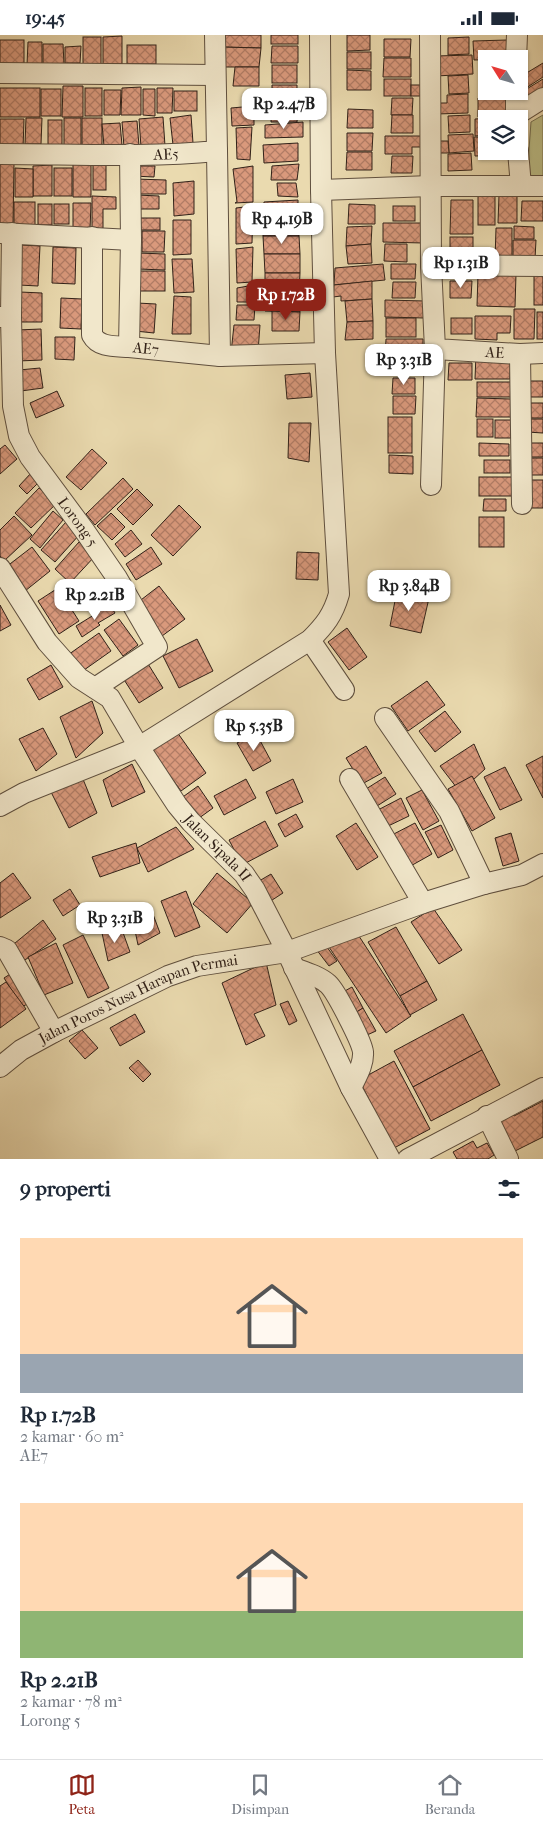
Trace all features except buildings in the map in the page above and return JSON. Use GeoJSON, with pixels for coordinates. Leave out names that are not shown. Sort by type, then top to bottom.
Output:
{"type":"FeatureCollection","features":[{"type":"Feature","properties":{"kind":"street"},"geometry":{"type":"LineString","coordinates":[[215,35],[220,356]]}},
{"type":"Feature","properties":{"kind":"street"},"geometry":{"type":"LineString","coordinates":[[0,806],[24,793],[139,747],[310,640],[324,627],[334,611],[339,594],[325,353],[320,35]]}},
{"type":"Feature","properties":{"kind":"street"},"geometry":{"type":"LineString","coordinates":[[430,35],[431,265],[434,349],[431,485]]}},
{"type":"Feature","properties":{"kind":"street"},"geometry":{"type":"LineString","coordinates":[[516,50],[517,35]]}},
{"type":"Feature","properties":{"kind":"street"},"geometry":{"type":"LineString","coordinates":[[0,73],[215,75]]}},
{"type":"Feature","properties":{"kind":"street"},"geometry":{"type":"LineString","coordinates":[[526,110],[543,98]]}},
{"type":"Feature","properties":{"kind":"street","name":"AE5"},"geometry":{"type":"LineString","coordinates":[[0,154],[130,154],[217,151]]}},
{"type":"Feature","properties":{"kind":"street","name":"AE7"},"geometry":{"type":"LineString","coordinates":[[130,154],[129,347],[220,356],[325,353]]}},
{"type":"Feature","properties":{"kind":"street"},"geometry":{"type":"LineString","coordinates":[[519,160],[520,186]]}},
{"type":"Feature","properties":{"kind":"street"},"geometry":{"type":"LineString","coordinates":[[321,190],[432,186],[543,186]]}},
{"type":"Feature","properties":{"kind":"street"},"geometry":{"type":"LineString","coordinates":[[5,317],[6,233],[92,237],[131,241]]}},
{"type":"Feature","properties":{"kind":"street"},"geometry":{"type":"LineString","coordinates":[[92,237],[92,335],[97,343],[102,345],[129,347]]}},
{"type":"Feature","properties":{"kind":"street"},"geometry":{"type":"LineString","coordinates":[[431,265],[543,266]]}},
{"type":"Feature","properties":{"kind":"street","name":"Lorong 5"},"geometry":{"type":"LineString","coordinates":[[5,317],[13,406],[19,436],[30,457],[117,578],[157,647],[95,688]]}},
{"type":"Feature","properties":{"kind":"street","name":"AE"},"geometry":{"type":"LineString","coordinates":[[434,349],[543,353]]}},
{"type":"Feature","properties":{"kind":"street","name":"AE"},"geometry":{"type":"LineString","coordinates":[[520,353],[522,504]]}},
{"type":"Feature","properties":{"kind":"street","name":"Jalan Sipala II"},"geometry":{"type":"LineString","coordinates":[[0,568],[47,642],[71,671],[110,698],[177,805],[191,822],[244,874],[255,889],[351,1088],[390,1159]]}},
{"type":"Feature","properties":{"kind":"street"},"geometry":{"type":"LineString","coordinates":[[310,640],[344,690]]}},
{"type":"Feature","properties":{"kind":"street"},"geometry":{"type":"LineString","coordinates":[[385,717],[450,811],[484,884]]}},
{"type":"Feature","properties":{"kind":"street"},"geometry":{"type":"LineString","coordinates":[[350,779],[423,903]]}},
{"type":"Feature","properties":{"kind":"street","name":"Jalan Poros Nusa Harapan Permai"},"geometry":{"type":"LineString","coordinates":[[0,1067],[21,1049],[54,1031],[168,976],[197,966],[290,960],[423,903],[484,884],[522,875],[543,863]]}},
{"type":"Feature","properties":{"kind":"street"},"geometry":{"type":"LineString","coordinates":[[0,947],[7,950],[54,1031]]}},
{"type":"Feature","properties":{"kind":"street"},"geometry":{"type":"LineString","coordinates":[[290,960],[329,985],[354,1030],[363,1051],[362,1063],[351,1088]]}},
{"type":"Feature","properties":{"kind":"street"},"geometry":{"type":"LineString","coordinates":[[408,1159],[543,1087]]}},
{"type":"Feature","properties":{"kind":"street"},"geometry":{"type":"LineString","coordinates":[[486,1116],[508,1159]]}},
{"type":"Feature","properties":{"kind":"green space"},"geometry":{"type":"Polygon","coordinates":[[[543,115],[543,176],[527,177],[531,122],[543,115]]]}}]}
